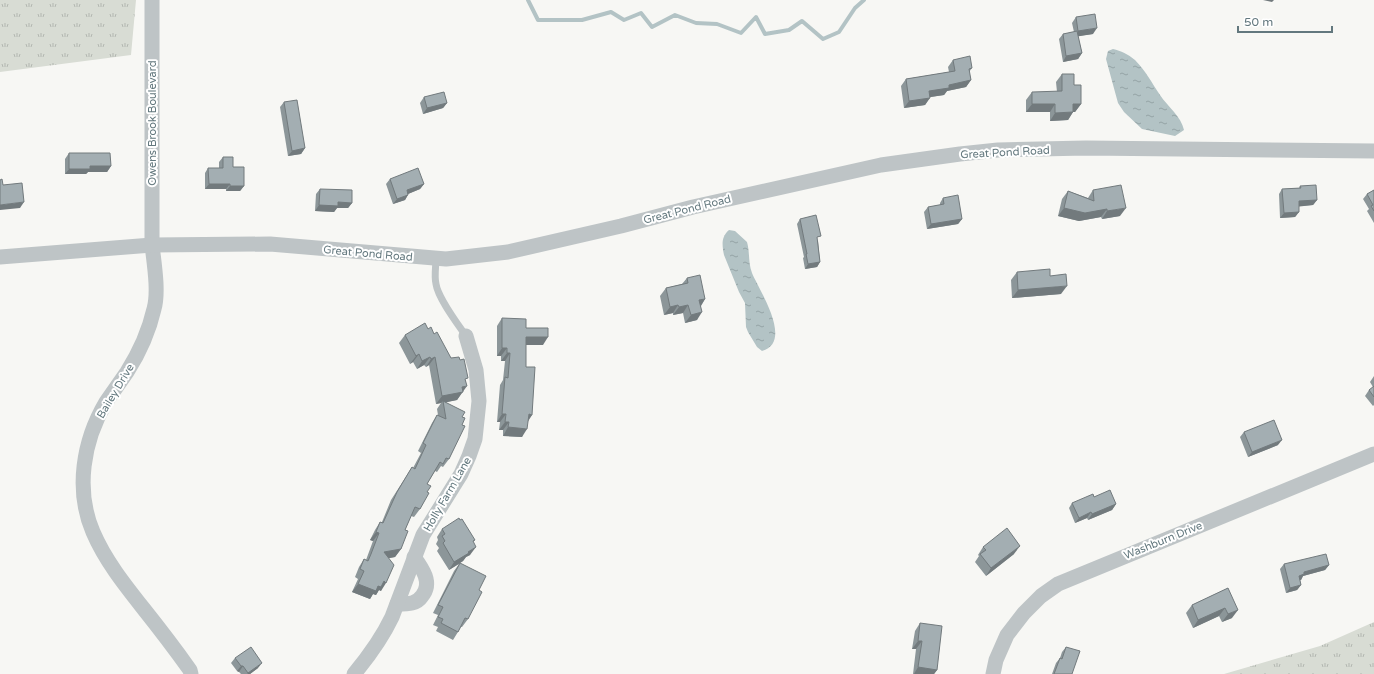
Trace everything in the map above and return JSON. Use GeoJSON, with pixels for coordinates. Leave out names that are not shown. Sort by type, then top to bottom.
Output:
{"type":"FeatureCollection","features":[{"type":"Feature","properties":{"kind":"street","name":"Owens Brook Boulevard"},"geometry":{"type":"LineString","coordinates":[[152,0],[152,245]]}},
{"type":"Feature","properties":{"kind":"street","name":"Great Pond Road"},"geometry":{"type":"LineString","coordinates":[[0,257],[152,245],[270,244],[446,259],[508,252],[621,226],[693,207],[881,164],[960,154],[998,150],[1086,148],[1374,151]]}},
{"type":"Feature","properties":{"kind":"street","name":"Bailey Drive"},"geometry":{"type":"LineString","coordinates":[[152,245],[156,279],[155,307],[136,357],[106,403],[95,424],[83,468],[83,490],[86,510],[93,532],[104,555],[116,573],[164,634],[190,670],[191,674]]}},
{"type":"Feature","properties":{"kind":"street","name":"Holly Farm Lane"},"geometry":{"type":"LineString","coordinates":[[354,674],[377,645],[389,624],[426,528],[461,474],[475,439],[479,406],[478,388],[476,370],[466,336]]}},
{"type":"Feature","properties":{"kind":"street","name":"Washburn Drive"},"geometry":{"type":"LineString","coordinates":[[993,674],[996,660],[1007,635],[1024,613],[1041,596],[1058,584],[1374,454]]}},
{"type":"Feature","properties":{"kind":"street"},"geometry":{"type":"LineString","coordinates":[[397,604],[413,603],[420,598],[426,590],[426,578],[422,567],[414,557]]}},
{"type":"Feature","properties":{"kind":"lane"},"geometry":{"type":"LineString","coordinates":[[436,258],[435,278],[437,289],[446,306],[466,336]]}},
{"type":"Feature","properties":{"kind":"green space"},"geometry":{"type":"Polygon","coordinates":[[[0,0],[136,0],[131,55],[0,72],[0,0]]]}},
{"type":"Feature","properties":{"kind":"green space"},"geometry":{"type":"Polygon","coordinates":[[[1374,622],[1374,674],[1224,674],[1320,646],[1374,622]]]}},
{"type":"Feature","properties":{"kind":"water"},"geometry":{"type":"Polygon","coordinates":[[[1113,49],[1127,54],[1139,64],[1163,99],[1180,120],[1184,130],[1175,136],[1142,129],[1124,112],[1118,103],[1106,59],[1108,51],[1113,49]]]}},
{"type":"Feature","properties":{"kind":"water"},"geometry":{"type":"Polygon","coordinates":[[[729,230],[735,231],[747,242],[752,273],[772,315],[775,327],[775,337],[771,346],[762,351],[757,347],[746,327],[745,303],[724,255],[723,241],[729,230]]]}},
{"type":"Feature","properties":{"kind":"building"},"geometry":{"type":"Polygon","coordinates":[[[1095,14],[1097,28],[1078,31],[1076,17],[1095,14]]]}},
{"type":"Feature","properties":{"kind":"building"},"geometry":{"type":"Polygon","coordinates":[[[1077,31],[1082,53],[1066,56],[1063,34],[1077,31]]]}},
{"type":"Feature","properties":{"kind":"building"},"geometry":{"type":"Polygon","coordinates":[[[970,56],[972,68],[969,69],[971,80],[949,85],[949,88],[929,91],[930,98],[909,101],[906,79],[955,71],[953,60],[970,56]]]}},
{"type":"Feature","properties":{"kind":"building"},"geometry":{"type":"Polygon","coordinates":[[[1062,74],[1074,74],[1074,85],[1081,85],[1081,104],[1073,104],[1073,112],[1055,113],[1055,104],[1032,104],[1032,92],[1062,91],[1062,74]]]}},
{"type":"Feature","properties":{"kind":"building"},"geometry":{"type":"Polygon","coordinates":[[[444,92],[447,103],[427,108],[424,97],[444,92]]]}},
{"type":"Feature","properties":{"kind":"building"},"geometry":{"type":"Polygon","coordinates":[[[297,100],[305,148],[292,151],[284,102],[297,100]]]}},
{"type":"Feature","properties":{"kind":"building"},"geometry":{"type":"Polygon","coordinates":[[[69,153],[110,153],[111,166],[90,166],[90,169],[69,169],[69,153]]]}},
{"type":"Feature","properties":{"kind":"building"},"geometry":{"type":"Polygon","coordinates":[[[223,157],[233,157],[233,167],[244,167],[244,186],[209,184],[208,168],[223,168],[223,157]]]}},
{"type":"Feature","properties":{"kind":"building"},"geometry":{"type":"Polygon","coordinates":[[[418,168],[424,184],[407,190],[408,195],[397,199],[390,179],[418,168]]]}},
{"type":"Feature","properties":{"kind":"building"},"geometry":{"type":"Polygon","coordinates":[[[2,179],[3,185],[22,183],[24,202],[0,205],[0,180],[2,179]]]}},
{"type":"Feature","properties":{"kind":"building"},"geometry":{"type":"Polygon","coordinates":[[[1121,185],[1126,208],[1107,211],[1107,209],[1085,213],[1064,208],[1068,191],[1094,201],[1093,190],[1121,185]]]}},
{"type":"Feature","properties":{"kind":"building"},"geometry":{"type":"Polygon","coordinates":[[[1316,185],[1317,200],[1299,201],[1299,212],[1284,213],[1282,189],[1301,188],[1300,186],[1316,185]]]}},
{"type":"Feature","properties":{"kind":"building"},"geometry":{"type":"Polygon","coordinates":[[[320,189],[352,190],[352,203],[338,202],[338,206],[319,205],[320,189]]]}},
{"type":"Feature","properties":{"kind":"building"},"geometry":{"type":"Polygon","coordinates":[[[1374,190],[1374,211],[1371,206],[1373,205],[1367,194],[1374,190]]]}},
{"type":"Feature","properties":{"kind":"building"},"geometry":{"type":"Polygon","coordinates":[[[958,195],[962,219],[931,224],[928,207],[944,204],[943,198],[958,195]]]}},
{"type":"Feature","properties":{"kind":"building"},"geometry":{"type":"Polygon","coordinates":[[[816,215],[821,236],[817,237],[820,262],[808,264],[800,219],[816,215]]]}},
{"type":"Feature","properties":{"kind":"building"},"geometry":{"type":"Polygon","coordinates":[[[1050,269],[1050,276],[1066,274],[1067,286],[1018,290],[1017,272],[1050,269]]]}},
{"type":"Feature","properties":{"kind":"building"},"geometry":{"type":"Polygon","coordinates":[[[700,275],[705,299],[699,300],[702,312],[691,315],[688,305],[670,307],[666,288],[688,283],[687,278],[700,275]]]}},
{"type":"Feature","properties":{"kind":"building"},"geometry":{"type":"Polygon","coordinates":[[[502,318],[526,319],[526,328],[548,328],[548,337],[526,337],[526,367],[535,367],[532,415],[529,414],[527,429],[508,427],[509,422],[505,422],[506,414],[502,414],[505,377],[508,378],[510,353],[507,353],[507,348],[502,348],[502,318]]]}},
{"type":"Feature","properties":{"kind":"building"},"geometry":{"type":"Polygon","coordinates":[[[425,323],[428,329],[431,327],[434,334],[437,332],[451,358],[459,357],[460,360],[464,359],[468,378],[465,379],[467,386],[462,387],[463,392],[442,396],[435,357],[431,359],[430,357],[422,361],[419,354],[416,356],[405,335],[425,323]]]}},
{"type":"Feature","properties":{"kind":"building"},"geometry":{"type":"Polygon","coordinates":[[[1374,386],[1374,397],[1369,390],[1374,386]]]}},
{"type":"Feature","properties":{"kind":"building"},"geometry":{"type":"Polygon","coordinates":[[[443,401],[465,412],[462,417],[465,418],[462,425],[465,426],[449,459],[446,458],[443,464],[440,462],[427,484],[431,486],[427,492],[429,493],[420,509],[415,507],[405,530],[408,531],[401,549],[384,552],[394,565],[386,583],[384,581],[381,587],[378,586],[376,591],[358,584],[364,571],[360,569],[364,559],[368,561],[371,554],[379,533],[376,532],[380,522],[383,523],[397,492],[412,467],[415,469],[426,445],[423,443],[437,415],[446,419],[443,401]]]}},
{"type":"Feature","properties":{"kind":"building"},"geometry":{"type":"Polygon","coordinates":[[[1274,420],[1282,440],[1252,452],[1244,432],[1274,420]]]}},
{"type":"Feature","properties":{"kind":"building"},"geometry":{"type":"Polygon","coordinates":[[[1110,490],[1116,504],[1092,514],[1091,512],[1079,518],[1072,503],[1093,494],[1094,497],[1110,490]]]}},
{"type":"Feature","properties":{"kind":"building"},"geometry":{"type":"Polygon","coordinates":[[[459,518],[460,520],[462,519],[475,540],[473,541],[476,547],[454,562],[443,543],[445,541],[442,536],[445,534],[442,529],[459,518]]]}},
{"type":"Feature","properties":{"kind":"building"},"geometry":{"type":"Polygon","coordinates":[[[1007,528],[1020,546],[991,568],[980,554],[986,550],[983,547],[1007,528]]]}},
{"type":"Feature","properties":{"kind":"building"},"geometry":{"type":"Polygon","coordinates":[[[1326,554],[1329,565],[1304,572],[1304,574],[1299,576],[1301,585],[1290,588],[1284,564],[1326,554]]]}},
{"type":"Feature","properties":{"kind":"building"},"geometry":{"type":"Polygon","coordinates":[[[460,563],[486,576],[479,590],[482,592],[468,619],[465,618],[458,632],[441,623],[443,619],[438,617],[443,607],[438,605],[460,563]]]}},
{"type":"Feature","properties":{"kind":"building"},"geometry":{"type":"Polygon","coordinates":[[[1228,588],[1238,610],[1228,614],[1225,608],[1198,620],[1192,605],[1228,588]]]}},
{"type":"Feature","properties":{"kind":"building"},"geometry":{"type":"Polygon","coordinates":[[[920,623],[942,626],[937,670],[918,667],[922,641],[918,641],[920,623]]]}},
{"type":"Feature","properties":{"kind":"building"},"geometry":{"type":"Polygon","coordinates":[[[251,647],[262,663],[248,673],[235,658],[251,647]]]}},
{"type":"Feature","properties":{"kind":"building"},"geometry":{"type":"Polygon","coordinates":[[[1066,647],[1080,651],[1072,674],[1054,674],[1060,658],[1062,659],[1066,647]]]}},
{"type":"Feature","properties":{"kind":"waterway"},"geometry":{"type":"LineString","coordinates":[[528,0],[538,20],[582,20],[611,12],[624,20],[641,13],[652,27],[675,15],[696,23],[717,24],[741,33],[756,17],[765,34],[789,30],[802,21],[823,39],[839,32],[855,8],[864,0]]}}]}
